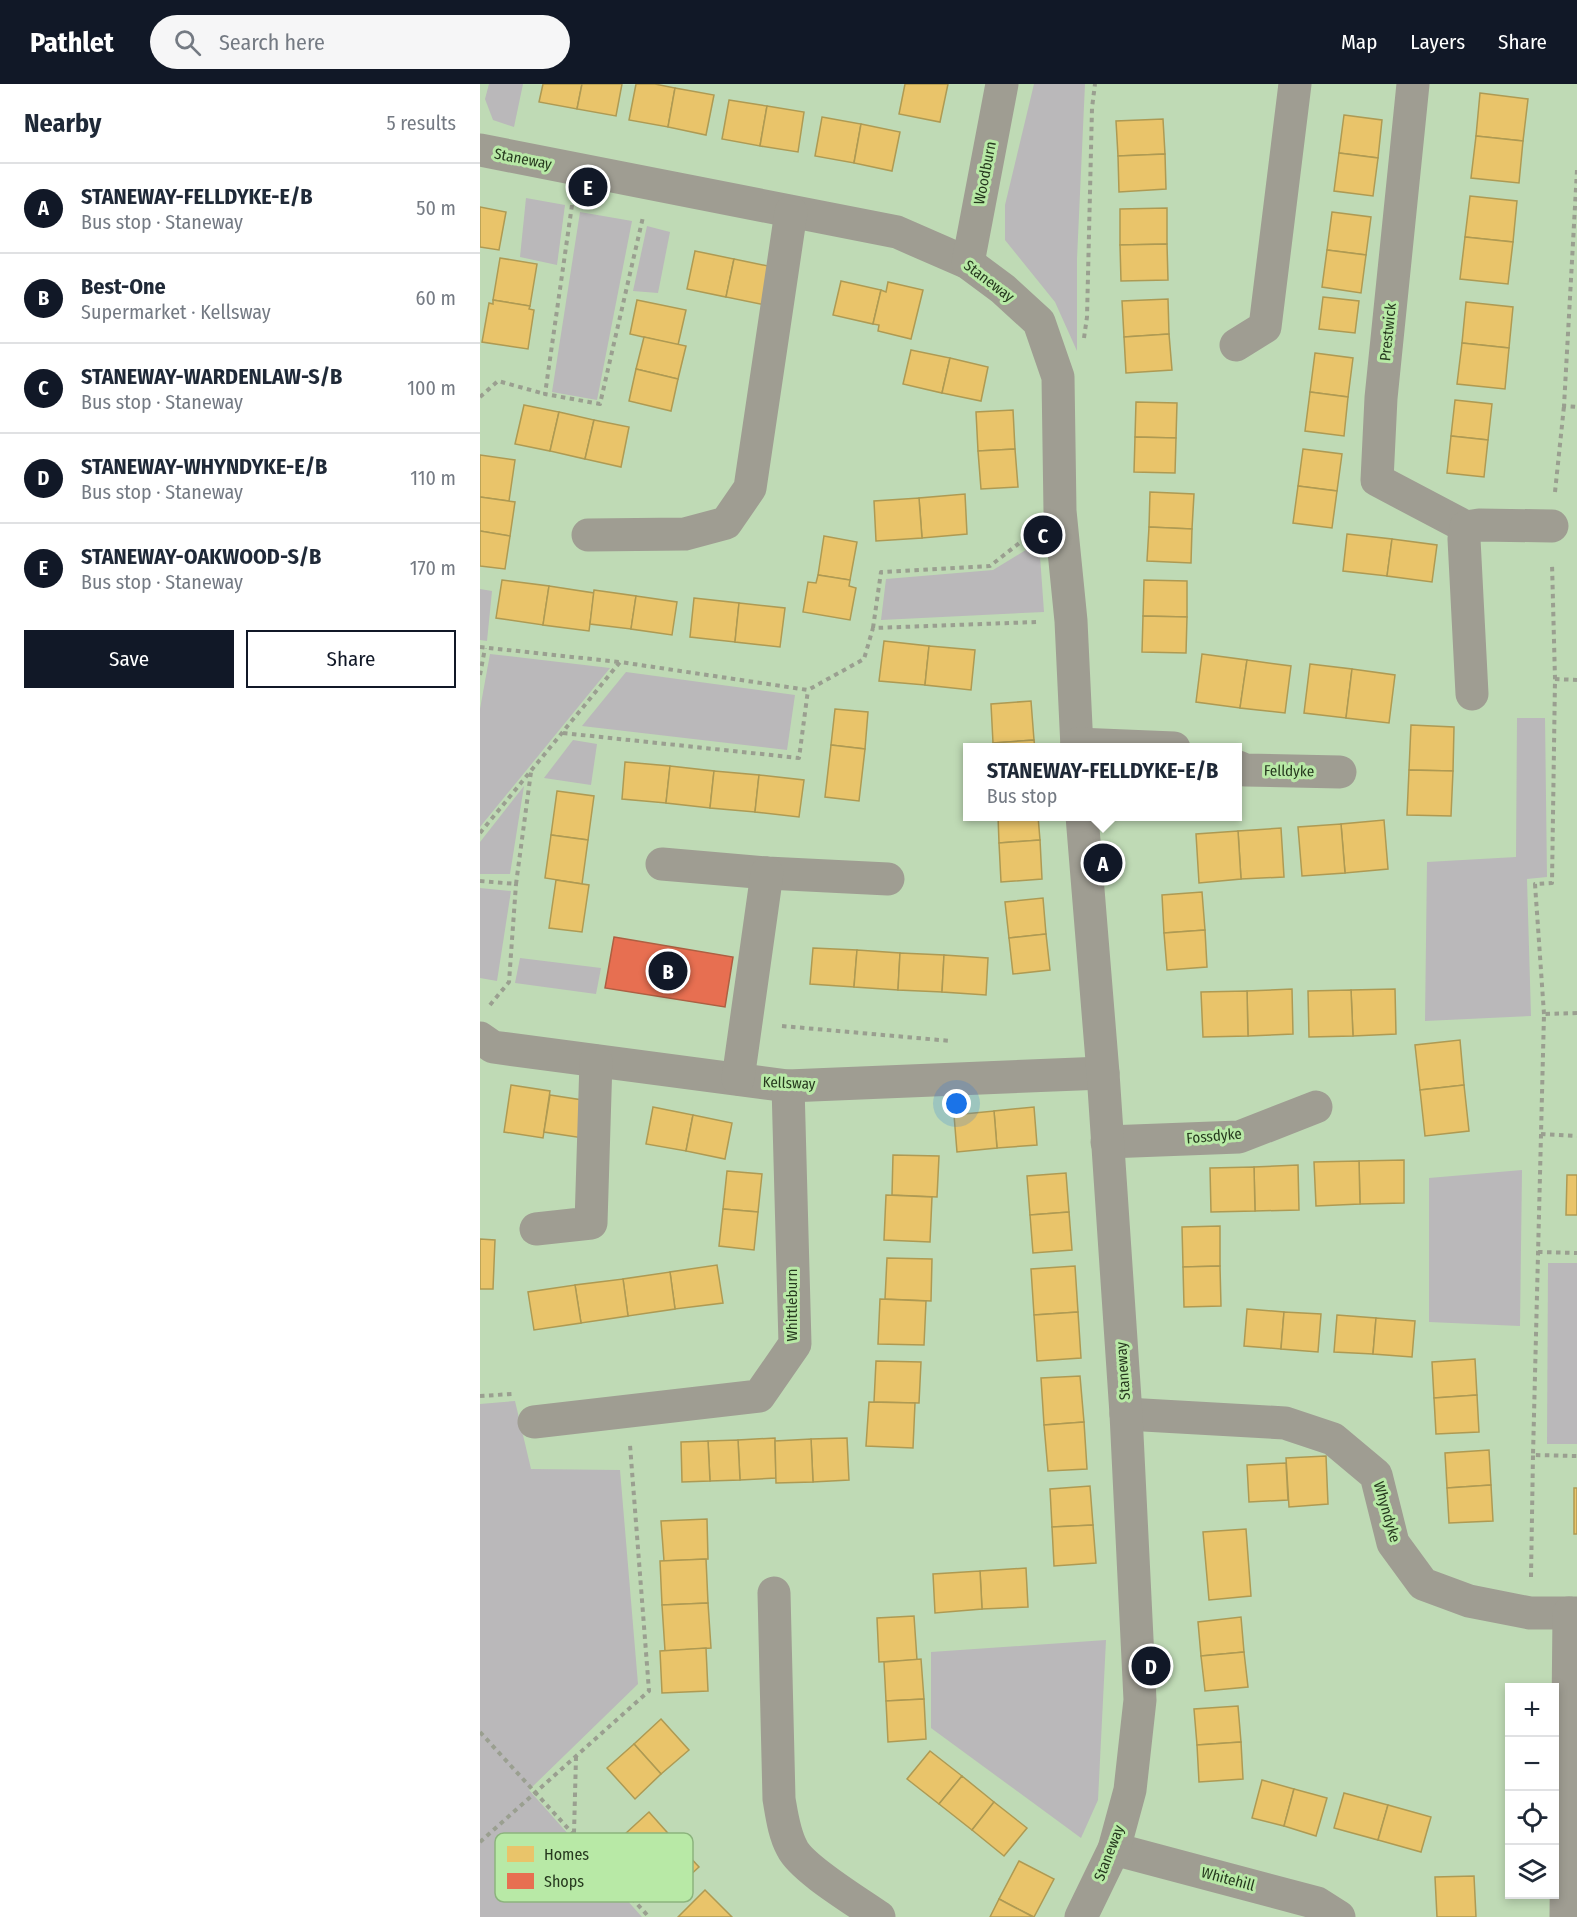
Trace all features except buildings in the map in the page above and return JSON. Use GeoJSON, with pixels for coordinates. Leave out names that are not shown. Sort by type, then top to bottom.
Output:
{"type":"FeatureCollection","features":[{"type":"Feature","properties":{"kind":"street","name":"Woodburn"},"geometry":{"type":"LineString","coordinates":[[968,263],[1002,84]]}},
{"type":"Feature","properties":{"kind":"street"},"geometry":{"type":"LineString","coordinates":[[1236,345],[1265,327],[1295,84]]}},
{"type":"Feature","properties":{"kind":"street","name":"Prestwick"},"geometry":{"type":"LineString","coordinates":[[1413,84],[1382,387],[1377,480],[1466,527]]}},
{"type":"Feature","properties":{"kind":"street","name":"Staneway"},"geometry":{"type":"LineString","coordinates":[[480,150],[897,232],[968,263],[1003,289],[1039,322],[1058,377],[1060,511],[1071,621],[1077,743]]}},
{"type":"Feature","properties":{"kind":"street"},"geometry":{"type":"LineString","coordinates":[[588,535],[685,534],[726,523],[750,488],[791,212]]}},
{"type":"Feature","properties":{"kind":"street"},"geometry":{"type":"LineString","coordinates":[[1472,694],[1464,538],[1466,527],[1479,525],[1551,526]]}},
{"type":"Feature","properties":{"kind":"street","name":"Felldyke"},"geometry":{"type":"LineString","coordinates":[[1242,769],[1340,772]]}},
{"type":"Feature","properties":{"kind":"street","name":"Staneway"},"geometry":{"type":"LineString","coordinates":[[1081,1917],[1114,1849],[1130,1790],[1140,1700],[1126,1414],[1103,1073],[1082,821]]}},
{"type":"Feature","properties":{"kind":"street"},"geometry":{"type":"LineString","coordinates":[[662,864],[767,873],[888,879]]}},
{"type":"Feature","properties":{"kind":"street"},"geometry":{"type":"LineString","coordinates":[[738,1079],[767,873]]}},
{"type":"Feature","properties":{"kind":"street","name":"Kellsway"},"geometry":{"type":"LineString","coordinates":[[484,1023],[493,1047],[788,1086],[1103,1073]]}},
{"type":"Feature","properties":{"kind":"street"},"geometry":{"type":"LineString","coordinates":[[536,1229],[591,1223],[596,1061]]}},
{"type":"Feature","properties":{"kind":"street","name":"Whittleburn"},"geometry":{"type":"LineString","coordinates":[[534,1422],[759,1396],[795,1344],[788,1086]]}},
{"type":"Feature","properties":{"kind":"street","name":"Fossdyke"},"geometry":{"type":"LineString","coordinates":[[1107,1142],[1239,1137],[1316,1107]]}},
{"type":"Feature","properties":{"kind":"street","name":"Whyndyke"},"geometry":{"type":"LineString","coordinates":[[1126,1414],[1285,1423],[1333,1439],[1376,1474],[1393,1543],[1423,1584],[1469,1601],[1530,1613],[1573,1613],[1566,1917]]}},
{"type":"Feature","properties":{"kind":"street"},"geometry":{"type":"LineString","coordinates":[[774,1593],[779,1799],[783,1822],[793,1850],[809,1867],[879,1917]]}},
{"type":"Feature","properties":{"kind":"street","name":"Whitehill"},"geometry":{"type":"LineString","coordinates":[[1114,1849],[1317,1903],[1339,1917]]}},
{"type":"Feature","properties":{"kind":"path"},"geometry":{"type":"LineString","coordinates":[[1058,377],[1079,367],[1087,317],[1092,108],[1095,84]]}},
{"type":"Feature","properties":{"kind":"path"},"geometry":{"type":"LineString","coordinates":[[545,394],[578,170]]}},
{"type":"Feature","properties":{"kind":"path"},"geometry":{"type":"LineString","coordinates":[[1530,1613],[1544,1014],[1535,884],[1552,883],[1555,679],[1551,526],[1564,406],[1574,262],[1577,170]]}},
{"type":"Feature","properties":{"kind":"path"},"geometry":{"type":"LineString","coordinates":[[480,397],[498,381],[545,394],[600,404],[650,184]]}},
{"type":"Feature","properties":{"kind":"path"},"geometry":{"type":"LineString","coordinates":[[1564,406],[1577,407]]}},
{"type":"Feature","properties":{"kind":"path"},"geometry":{"type":"LineString","coordinates":[[480,675],[482,647],[620,662],[808,690],[864,659],[873,628],[881,572],[990,566],[1060,511]]}},
{"type":"Feature","properties":{"kind":"path"},"geometry":{"type":"LineString","coordinates":[[873,628],[1071,621]]}},
{"type":"Feature","properties":{"kind":"path"},"geometry":{"type":"LineString","coordinates":[[480,833],[620,662]]}},
{"type":"Feature","properties":{"kind":"path"},"geometry":{"type":"LineString","coordinates":[[1555,679],[1577,680]]}},
{"type":"Feature","properties":{"kind":"path"},"geometry":{"type":"LineString","coordinates":[[562,733],[799,758],[808,690]]}},
{"type":"Feature","properties":{"kind":"path"},"geometry":{"type":"LineString","coordinates":[[484,1023],[509,982],[516,884],[532,770]]}},
{"type":"Feature","properties":{"kind":"path"},"geometry":{"type":"LineString","coordinates":[[480,881],[516,884]]}},
{"type":"Feature","properties":{"kind":"path"},"geometry":{"type":"LineString","coordinates":[[1544,1014],[1577,1013]]}},
{"type":"Feature","properties":{"kind":"path"},"geometry":{"type":"LineString","coordinates":[[745,1023],[959,1041]]}},
{"type":"Feature","properties":{"kind":"path"},"geometry":{"type":"LineString","coordinates":[[1541,1134],[1577,1136]]}},
{"type":"Feature","properties":{"kind":"path"},"geometry":{"type":"LineString","coordinates":[[1538,1252],[1577,1254]]}},
{"type":"Feature","properties":{"kind":"path"},"geometry":{"type":"LineString","coordinates":[[480,1842],[650,1691],[627,1411]]}},
{"type":"Feature","properties":{"kind":"path"},"geometry":{"type":"LineString","coordinates":[[1533,1455],[1577,1456]]}},
{"type":"Feature","properties":{"kind":"path"},"geometry":{"type":"LineString","coordinates":[[480,1732],[572,1833]]}},
{"type":"Feature","properties":{"kind":"path"},"geometry":{"type":"LineString","coordinates":[[574,1833],[576,1756]]}},
{"type":"Feature","properties":{"kind":"path"},"geometry":{"type":"LineString","coordinates":[[635,1902],[649,1917]]}},
{"type":"Feature","properties":{"kind":"shaded area"},"geometry":{"type":"Polygon","coordinates":[[[489,84],[523,84],[514,127],[493,120],[485,99],[489,84]]]}},
{"type":"Feature","properties":{"kind":"shaded area"},"geometry":{"type":"Polygon","coordinates":[[[1034,84],[1085,84],[1077,259],[1077,351],[1055,302],[1005,240],[1005,205],[1034,84]]]}},
{"type":"Feature","properties":{"kind":"shaded area"},"geometry":{"type":"Polygon","coordinates":[[[526,198],[565,205],[557,265],[520,257],[526,198]]]}},
{"type":"Feature","properties":{"kind":"shaded area"},"geometry":{"type":"Polygon","coordinates":[[[580,212],[632,221],[597,400],[552,392],[580,212]]]}},
{"type":"Feature","properties":{"kind":"shaded area"},"geometry":{"type":"Polygon","coordinates":[[[647,226],[670,232],[658,293],[633,291],[647,226]]]}},
{"type":"Feature","properties":{"kind":"shaded area"},"geometry":{"type":"Polygon","coordinates":[[[1039,542],[1044,612],[881,620],[886,579],[993,570],[1039,542]]]}},
{"type":"Feature","properties":{"kind":"shaded area"},"geometry":{"type":"Polygon","coordinates":[[[480,589],[492,591],[487,641],[480,640],[480,589]]]}},
{"type":"Feature","properties":{"kind":"shaded area"},"geometry":{"type":"Polygon","coordinates":[[[490,654],[610,668],[480,827],[480,709],[490,654]]]}},
{"type":"Feature","properties":{"kind":"shaded area"},"geometry":{"type":"Polygon","coordinates":[[[626,672],[795,695],[787,750],[582,726],[626,672]]]}},
{"type":"Feature","properties":{"kind":"shaded area"},"geometry":{"type":"Polygon","coordinates":[[[1517,718],[1545,718],[1547,877],[1527,879],[1531,1016],[1425,1021],[1427,862],[1516,857],[1517,718]]]}},
{"type":"Feature","properties":{"kind":"shaded area"},"geometry":{"type":"Polygon","coordinates":[[[573,740],[597,744],[591,785],[544,778],[573,740]]]}},
{"type":"Feature","properties":{"kind":"shaded area"},"geometry":{"type":"Polygon","coordinates":[[[524,786],[510,874],[480,874],[480,842],[524,786]]]}},
{"type":"Feature","properties":{"kind":"shaded area"},"geometry":{"type":"Polygon","coordinates":[[[480,888],[511,891],[497,981],[480,978],[480,888]]]}},
{"type":"Feature","properties":{"kind":"shaded area"},"geometry":{"type":"Polygon","coordinates":[[[520,958],[601,968],[596,994],[515,983],[520,958]]]}},
{"type":"Feature","properties":{"kind":"shaded area"},"geometry":{"type":"Polygon","coordinates":[[[1522,1170],[1520,1326],[1429,1322],[1429,1178],[1522,1170]]]}},
{"type":"Feature","properties":{"kind":"shaded area"},"geometry":{"type":"Polygon","coordinates":[[[1548,1263],[1577,1263],[1577,1444],[1547,1444],[1548,1263]]]}},
{"type":"Feature","properties":{"kind":"shaded area"},"geometry":{"type":"Polygon","coordinates":[[[515,1401],[531,1469],[620,1470],[638,1684],[529,1790],[567,1833],[495,1833],[495,1902],[629,1902],[642,1917],[480,1917],[480,1404],[515,1401]]]}},
{"type":"Feature","properties":{"kind":"shaded area"},"geometry":{"type":"Polygon","coordinates":[[[1106,1640],[1098,1800],[1081,1838],[931,1728],[931,1652],[1106,1640]]]}},
{"type":"Feature","properties":{"kind":"place","name":"STANEWAY-OAKWOOD-S/B"},"geometry":{"type":"Point","coordinates":[588,187]}},
{"type":"Feature","properties":{"kind":"place","name":"STANEWAY-WARDENLAW-S/B"},"geometry":{"type":"Point","coordinates":[1043,535]}},
{"type":"Feature","properties":{"kind":"place","name":"STANEWAY-FELLDYKE-E/B"},"geometry":{"type":"Point","coordinates":[1103,863]}},
{"type":"Feature","properties":{"kind":"place","name":"Best-One"},"geometry":{"type":"Point","coordinates":[668,971]}},
{"type":"Feature","properties":{"kind":"place","name":"STANEWAY-WHYNDYKE-E/B"},"geometry":{"type":"Point","coordinates":[1151,1666]}}]}
